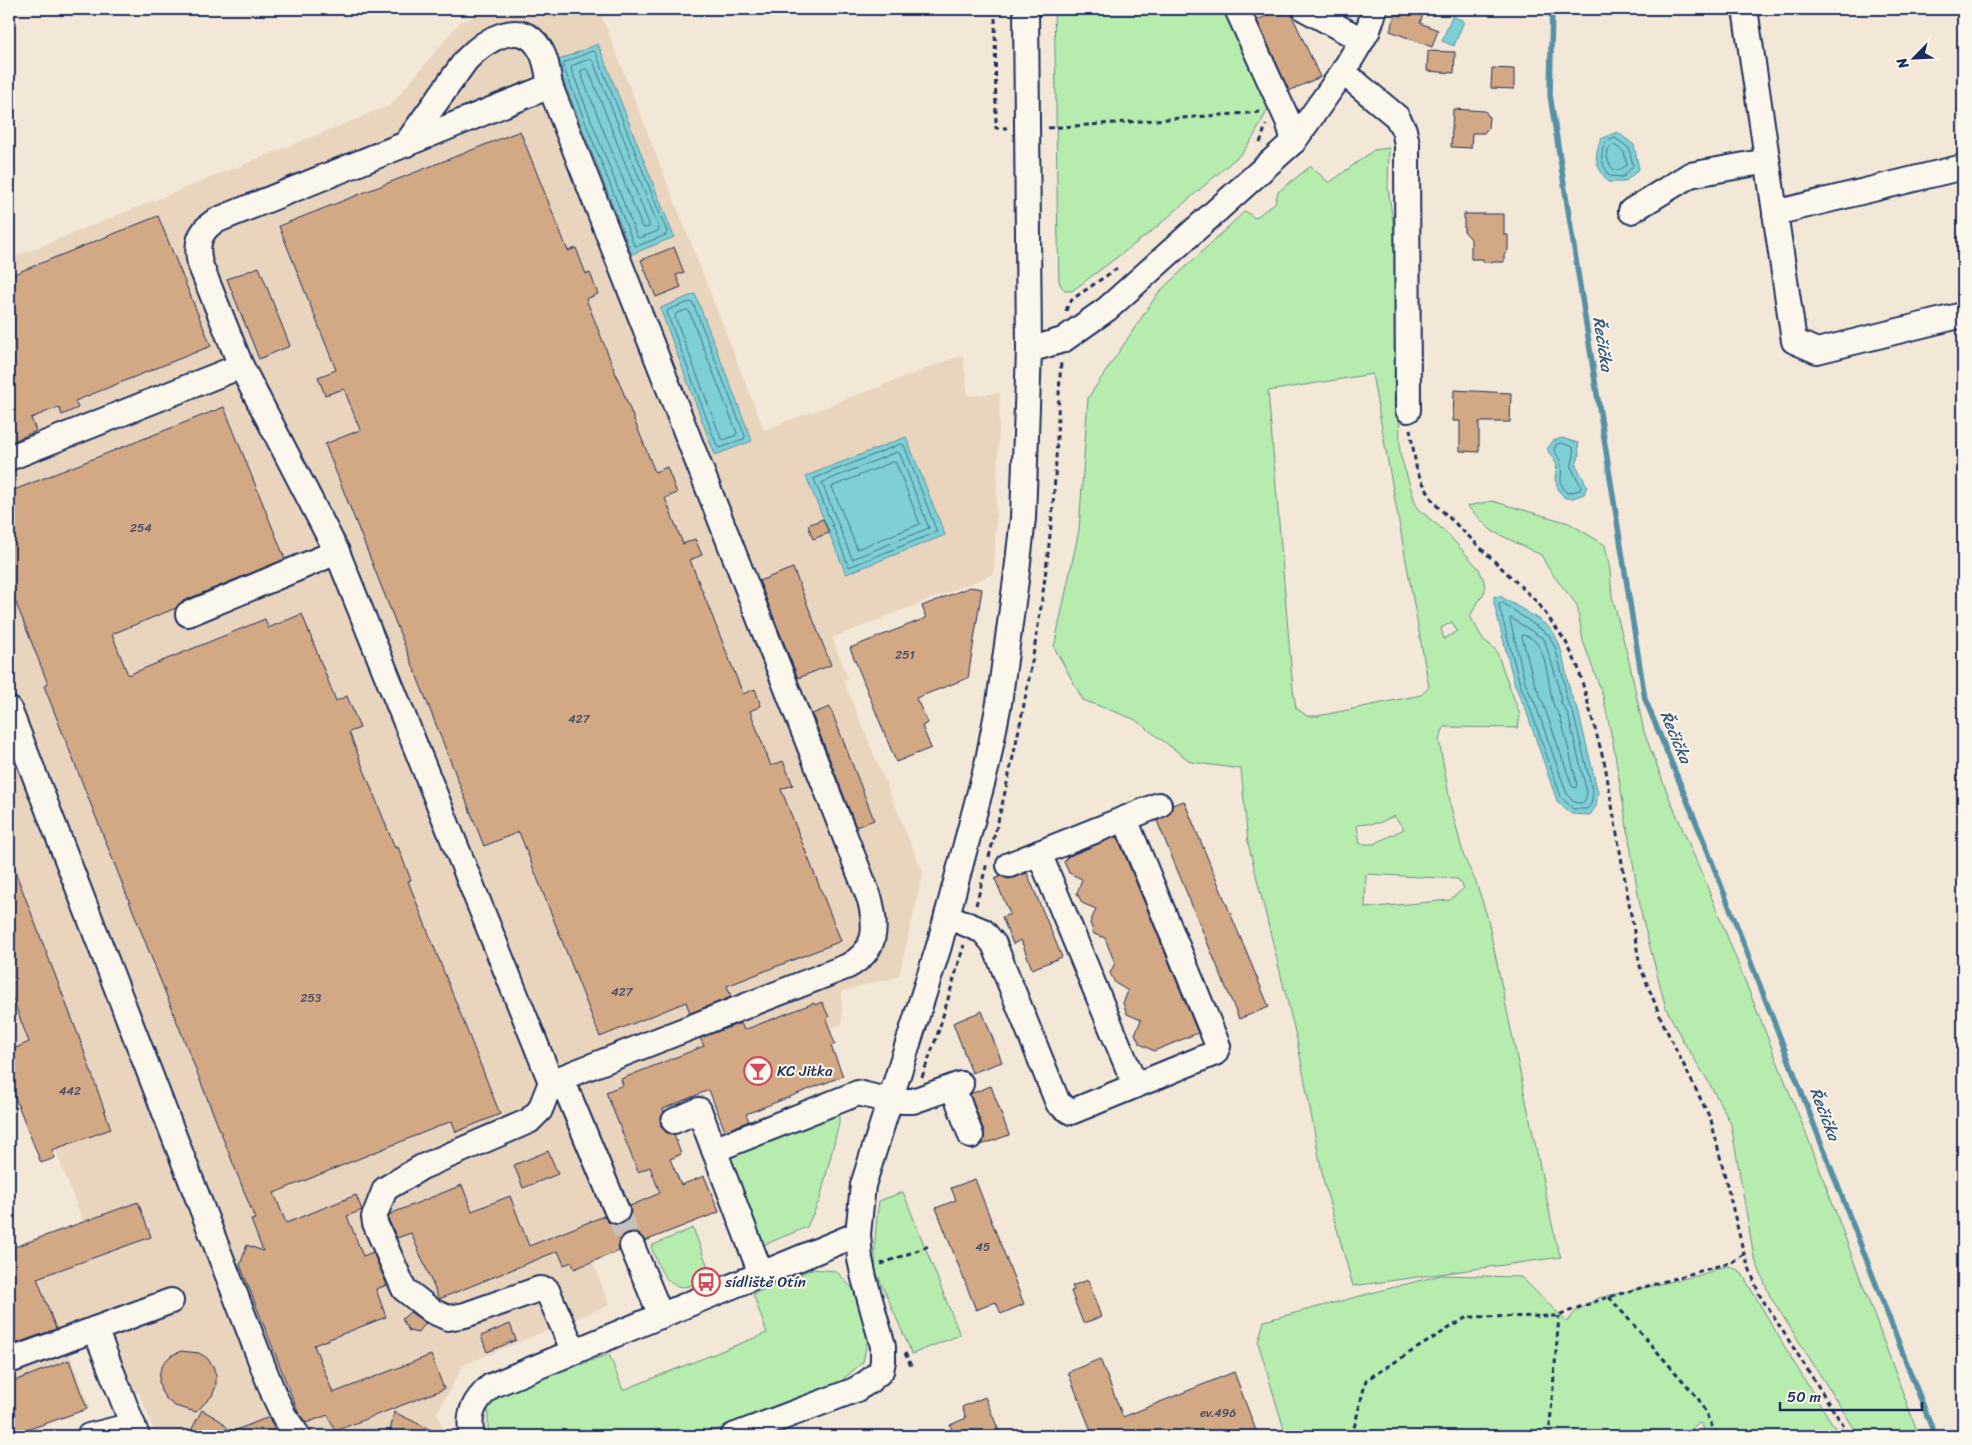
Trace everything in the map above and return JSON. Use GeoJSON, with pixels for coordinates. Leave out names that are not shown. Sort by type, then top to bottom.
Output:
{"type":"FeatureCollection","features":[{"type":"Feature","properties":{"kind":"street"},"geometry":{"type":"LineString","coordinates":[[732,1436],[776,1430],[855,1390],[881,1371],[883,1346],[864,1278],[858,1234],[863,1185],[898,1099],[986,765],[999,703],[1023,518],[1029,350],[1026,9]]}},
{"type":"Feature","properties":{"kind":"street"},"geometry":{"type":"LineString","coordinates":[[1237,9],[1288,121],[1294,141]]}},
{"type":"Feature","properties":{"kind":"street"},"geometry":{"type":"LineString","coordinates":[[1305,9],[1362,40]]}},
{"type":"Feature","properties":{"kind":"street"},"geometry":{"type":"LineString","coordinates":[[1029,350],[1063,340],[1106,309],[1294,141],[1343,72],[1368,30],[1375,9]]}},
{"type":"Feature","properties":{"kind":"street"},"geometry":{"type":"LineString","coordinates":[[1744,9],[1794,342],[1817,351],[1963,316]]}},
{"type":"Feature","properties":{"kind":"street"},"geometry":{"type":"LineString","coordinates":[[406,144],[466,60],[476,50],[497,36],[518,33],[535,42],[544,58],[550,86],[870,900],[874,929],[868,950],[863,956],[848,966],[551,1082]]}},
{"type":"Feature","properties":{"kind":"street"},"geometry":{"type":"LineString","coordinates":[[1343,72],[1397,117],[1404,130],[1407,144],[1408,410]]}},
{"type":"Feature","properties":{"kind":"street"},"geometry":{"type":"LineString","coordinates":[[550,86],[215,221],[202,232],[198,246],[200,264],[241,366],[337,552],[551,1082],[540,1110],[529,1121],[422,1167],[384,1189],[374,1217],[375,1224],[404,1289],[432,1311],[448,1318],[465,1316],[539,1289],[547,1290],[574,1352]]}},
{"type":"Feature","properties":{"kind":"street"},"geometry":{"type":"LineString","coordinates":[[1631,211],[1690,175],[1767,161]]}},
{"type":"Feature","properties":{"kind":"street"},"geometry":{"type":"LineString","coordinates":[[1775,212],[1963,168]]}},
{"type":"Feature","properties":{"kind":"street"},"geometry":{"type":"LineString","coordinates":[[9,458],[241,366]]}},
{"type":"Feature","properties":{"kind":"street"},"geometry":{"type":"LineString","coordinates":[[188,614],[337,552]]}},
{"type":"Feature","properties":{"kind":"street"},"geometry":{"type":"LineString","coordinates":[[9,709],[274,1395],[284,1416],[298,1436]]}},
{"type":"Feature","properties":{"kind":"street"},"geometry":{"type":"LineString","coordinates":[[1009,865],[1160,805]]}},
{"type":"Feature","properties":{"kind":"street"},"geometry":{"type":"LineString","coordinates":[[947,916],[983,931],[994,944],[1058,1103],[1071,1112],[1215,1053],[1218,1046],[1125,819]]}},
{"type":"Feature","properties":{"kind":"street"},"geometry":{"type":"LineString","coordinates":[[1039,853],[1135,1086]]}},
{"type":"Feature","properties":{"kind":"street"},"geometry":{"type":"LineString","coordinates":[[714,1150],[858,1093],[898,1099],[957,1086],[970,1136]]}},
{"type":"Feature","properties":{"kind":"street"},"geometry":{"type":"LineString","coordinates":[[569,1096],[617,1211]]}},
{"type":"Feature","properties":{"kind":"street"},"geometry":{"type":"LineString","coordinates":[[674,1121],[699,1110],[761,1274]]}},
{"type":"Feature","properties":{"kind":"street"},"geometry":{"type":"LineString","coordinates":[[472,1436],[470,1426],[472,1411],[479,1397],[491,1386],[858,1234]]}},
{"type":"Feature","properties":{"kind":"street"},"geometry":{"type":"LineString","coordinates":[[632,1246],[661,1316]]}},
{"type":"Feature","properties":{"kind":"street"},"geometry":{"type":"LineString","coordinates":[[9,1361],[170,1301]]}},
{"type":"Feature","properties":{"kind":"street"},"geometry":{"type":"LineString","coordinates":[[89,1436],[135,1431],[95,1329]]}},
{"type":"Feature","properties":{"kind":"path"},"geometry":{"type":"LineString","coordinates":[[995,9],[996,128],[1027,129],[1262,112]]}},
{"type":"Feature","properties":{"kind":"path"},"geometry":{"type":"LineString","coordinates":[[1258,148],[1268,120]]}},
{"type":"Feature","properties":{"kind":"path"},"geometry":{"type":"LineString","coordinates":[[1408,410],[1417,472],[1434,503],[1538,603],[1566,642],[1578,667],[1605,765],[1640,966],[1662,1021],[1711,1120],[1744,1254],[1759,1294],[1850,1436]]}},
{"type":"Feature","properties":{"kind":"path"},"geometry":{"type":"LineString","coordinates":[[898,1099],[937,1036],[970,925]]}},
{"type":"Feature","properties":{"kind":"path"},"geometry":{"type":"LineString","coordinates":[[879,1264],[929,1246]]}},
{"type":"Feature","properties":{"kind":"path"},"geometry":{"type":"LineString","coordinates":[[1352,1436],[1366,1380],[1467,1317],[1559,1316],[1574,1309],[1609,1298],[1732,1262],[1744,1254]]}},
{"type":"Feature","properties":{"kind":"path"},"geometry":{"type":"LineString","coordinates":[[1609,1298],[1698,1398],[1717,1436]]}},
{"type":"Feature","properties":{"kind":"path"},"geometry":{"type":"LineString","coordinates":[[1549,1436],[1559,1316]]}},
{"type":"Feature","properties":{"kind":"shaded area"},"geometry":{"type":"Polygon","coordinates":[[[493,9],[599,9],[764,430],[963,355],[968,396],[1000,393],[994,574],[832,638],[848,678],[843,680],[923,873],[899,976],[842,991],[842,1024],[825,1030],[648,1071],[681,1157],[671,1160],[681,1187],[707,1177],[721,1212],[593,1262],[609,1305],[463,1365],[437,1413],[446,1436],[156,1436],[139,1392],[122,1397],[99,1342],[69,1353],[90,1408],[19,1436],[9,1436],[9,1248],[83,1221],[9,1031],[9,259],[391,105],[460,22],[493,9]]]}},
{"type":"Feature","properties":{"kind":"green space"},"geometry":{"type":"Polygon","coordinates":[[[1054,9],[1225,9],[1269,107],[1254,136],[1243,152],[1152,231],[1072,291],[1064,289],[1059,281],[1054,9]]]}},
{"type":"Feature","properties":{"kind":"green space"},"geometry":{"type":"Polygon","coordinates":[[[1389,148],[1388,188],[1394,228],[1398,311],[1400,454],[1417,508],[1447,533],[1479,569],[1484,581],[1485,591],[1470,616],[1483,639],[1496,650],[1520,715],[1518,728],[1444,727],[1439,740],[1451,807],[1464,857],[1476,882],[1487,916],[1556,1243],[1561,1257],[1353,1286],[1324,1183],[1297,1040],[1248,843],[1241,769],[1191,762],[1134,719],[1083,700],[1054,647],[1079,530],[1088,398],[1158,293],[1245,211],[1255,218],[1275,203],[1278,192],[1311,166],[1329,183],[1374,150],[1389,148]],[[1372,374],[1268,391],[1296,708],[1307,716],[1318,716],[1421,695],[1429,687],[1372,374]],[[1452,622],[1441,628],[1444,639],[1457,631],[1452,622]],[[1394,816],[1379,823],[1357,825],[1360,844],[1374,844],[1404,829],[1394,816]],[[1366,874],[1365,908],[1450,900],[1464,888],[1458,879],[1366,874]]]}},
{"type":"Feature","properties":{"kind":"green space"},"geometry":{"type":"Polygon","coordinates":[[[1492,501],[1569,523],[1605,545],[1610,570],[1612,596],[1630,665],[1644,732],[1811,1146],[1919,1436],[1859,1436],[1770,1296],[1754,1257],[1731,1124],[1666,1008],[1642,917],[1613,743],[1603,696],[1583,641],[1577,605],[1550,571],[1541,555],[1492,531],[1467,506],[1492,501]]]}},
{"type":"Feature","properties":{"kind":"green space"},"geometry":{"type":"Polygon","coordinates":[[[839,1112],[839,1123],[820,1199],[807,1227],[761,1246],[727,1152],[839,1112]]]}},
{"type":"Feature","properties":{"kind":"green space"},"geometry":{"type":"Polygon","coordinates":[[[903,1192],[960,1335],[912,1354],[876,1271],[875,1262],[875,1236],[879,1201],[903,1192]]]}},
{"type":"Feature","properties":{"kind":"green space"},"geometry":{"type":"Polygon","coordinates":[[[693,1228],[711,1275],[692,1285],[681,1287],[674,1285],[663,1274],[651,1246],[693,1228]]]}},
{"type":"Feature","properties":{"kind":"green space"},"geometry":{"type":"Polygon","coordinates":[[[1726,1266],[1741,1272],[1840,1436],[1706,1436],[1702,1424],[1698,1423],[1693,1428],[1695,1436],[1286,1436],[1258,1342],[1264,1321],[1441,1275],[1521,1277],[1567,1322],[1576,1311],[1598,1298],[1700,1275],[1726,1266]]]}},
{"type":"Feature","properties":{"kind":"green space"},"geometry":{"type":"Polygon","coordinates":[[[812,1269],[836,1271],[854,1290],[869,1333],[863,1362],[839,1383],[701,1436],[490,1436],[488,1429],[488,1406],[500,1394],[609,1354],[623,1390],[767,1333],[753,1294],[812,1269]]]}},
{"type":"Feature","properties":{"kind":"water"},"geometry":{"type":"Polygon","coordinates":[[[1452,16],[1464,21],[1454,46],[1442,41],[1452,16]]]}},
{"type":"Feature","properties":{"kind":"water"},"geometry":{"type":"Polygon","coordinates":[[[598,44],[674,237],[632,254],[556,61],[598,44]]]}},
{"type":"Feature","properties":{"kind":"water"},"geometry":{"type":"Polygon","coordinates":[[[1617,132],[1634,145],[1639,169],[1625,182],[1608,182],[1598,166],[1597,151],[1601,139],[1617,132]]]}},
{"type":"Feature","properties":{"kind":"water"},"geometry":{"type":"Polygon","coordinates":[[[695,294],[752,441],[715,455],[660,308],[695,294]]]}},
{"type":"Feature","properties":{"kind":"water"},"geometry":{"type":"Polygon","coordinates":[[[906,437],[945,535],[846,574],[806,476],[906,437]]]}},
{"type":"Feature","properties":{"kind":"water"},"geometry":{"type":"Polygon","coordinates":[[[1562,438],[1578,443],[1579,456],[1576,465],[1587,486],[1584,494],[1573,498],[1565,498],[1559,491],[1555,479],[1557,465],[1547,449],[1553,441],[1562,438]]]}},
{"type":"Feature","properties":{"kind":"water"},"geometry":{"type":"Polygon","coordinates":[[[1494,596],[1502,597],[1544,623],[1550,628],[1558,641],[1570,692],[1578,710],[1598,793],[1596,806],[1590,815],[1571,814],[1557,801],[1526,710],[1515,686],[1494,603],[1494,596]]]}},
{"type":"Feature","properties":{"kind":"building"},"geometry":{"type":"Polygon","coordinates":[[[1406,9],[1425,9],[1420,23],[1438,30],[1432,47],[1390,31],[1396,14],[1403,16],[1406,9]]]}},
{"type":"Feature","properties":{"kind":"building"},"geometry":{"type":"Polygon","coordinates":[[[1280,10],[1282,14],[1290,11],[1320,77],[1289,91],[1257,20],[1280,10]]]}},
{"type":"Feature","properties":{"kind":"building"},"geometry":{"type":"Polygon","coordinates":[[[1428,51],[1455,52],[1454,73],[1427,71],[1428,51]]]}},
{"type":"Feature","properties":{"kind":"building"},"geometry":{"type":"Polygon","coordinates":[[[1492,68],[1514,69],[1514,89],[1491,88],[1492,68]]]}},
{"type":"Feature","properties":{"kind":"building"},"geometry":{"type":"Polygon","coordinates":[[[1453,109],[1485,111],[1489,117],[1488,128],[1484,133],[1472,133],[1471,148],[1451,147],[1453,109]]]}},
{"type":"Feature","properties":{"kind":"building"},"geometry":{"type":"Polygon","coordinates":[[[520,131],[568,251],[576,248],[586,274],[590,273],[598,294],[586,299],[655,472],[667,467],[677,493],[665,498],[683,544],[695,539],[702,555],[690,560],[743,694],[755,689],[761,706],[750,711],[771,766],[783,761],[793,785],[781,789],[841,941],[727,986],[731,997],[690,1013],[686,1002],[600,1037],[519,832],[484,846],[325,444],[360,430],[344,389],[325,395],[318,377],[336,370],[279,226],[520,131]]]}},
{"type":"Feature","properties":{"kind":"building"},"geometry":{"type":"Polygon","coordinates":[[[1464,214],[1504,214],[1504,235],[1508,235],[1508,250],[1504,255],[1504,262],[1483,262],[1483,259],[1471,259],[1471,239],[1464,231],[1464,214]]]}},
{"type":"Feature","properties":{"kind":"building"},"geometry":{"type":"Polygon","coordinates":[[[158,216],[211,346],[75,401],[78,408],[62,415],[59,407],[31,418],[36,431],[9,443],[9,276],[158,216]]]}},
{"type":"Feature","properties":{"kind":"building"},"geometry":{"type":"Polygon","coordinates":[[[674,247],[684,273],[676,275],[681,287],[656,297],[641,260],[674,247]]]}},
{"type":"Feature","properties":{"kind":"building"},"geometry":{"type":"Polygon","coordinates":[[[259,267],[290,346],[259,359],[227,279],[259,267]]]}},
{"type":"Feature","properties":{"kind":"building"},"geometry":{"type":"Polygon","coordinates":[[[1454,390],[1511,393],[1510,422],[1479,422],[1479,452],[1460,451],[1460,421],[1453,421],[1454,390]]]}},
{"type":"Feature","properties":{"kind":"building"},"geometry":{"type":"Polygon","coordinates":[[[224,407],[285,559],[183,601],[176,608],[112,634],[128,675],[265,619],[268,628],[302,614],[336,701],[347,696],[360,728],[349,732],[395,848],[398,847],[411,880],[408,881],[500,1114],[456,1132],[452,1121],[274,1193],[286,1223],[356,1195],[362,1210],[347,1216],[363,1256],[373,1252],[387,1285],[376,1289],[386,1317],[314,1345],[333,1393],[431,1355],[444,1389],[335,1431],[328,1415],[306,1423],[298,1412],[240,1265],[247,1245],[263,1251],[251,1220],[255,1219],[44,686],[48,684],[9,585],[9,492],[224,407]]]}},
{"type":"Feature","properties":{"kind":"building"},"geometry":{"type":"Polygon","coordinates":[[[823,519],[829,533],[813,539],[808,525],[823,519]]]}},
{"type":"Feature","properties":{"kind":"building"},"geometry":{"type":"Polygon","coordinates":[[[793,568],[831,665],[798,678],[759,581],[793,568]]]}},
{"type":"Feature","properties":{"kind":"building"},"geometry":{"type":"Polygon","coordinates":[[[970,587],[982,589],[968,678],[916,698],[928,723],[922,726],[931,748],[896,762],[850,648],[926,618],[922,606],[970,587]]]}},
{"type":"Feature","properties":{"kind":"building"},"geometry":{"type":"Polygon","coordinates":[[[830,707],[874,820],[856,827],[812,714],[830,707]]]}},
{"type":"Feature","properties":{"kind":"building"},"geometry":{"type":"Polygon","coordinates":[[[1184,801],[1269,1007],[1239,1019],[1157,821],[1169,814],[1172,805],[1184,801]]]}},
{"type":"Feature","properties":{"kind":"building"},"geometry":{"type":"Polygon","coordinates":[[[1117,836],[1198,1033],[1154,1051],[1140,1044],[1135,1034],[1141,1020],[1127,1014],[1123,1003],[1128,991],[1115,983],[1110,973],[1115,963],[1105,938],[1094,934],[1090,923],[1096,909],[1082,903],[1077,893],[1082,879],[1069,873],[1064,862],[1067,857],[1117,836]]]}},
{"type":"Feature","properties":{"kind":"building"},"geometry":{"type":"Polygon","coordinates":[[[10,858],[79,1037],[111,1129],[52,1150],[55,1158],[41,1163],[9,1082],[9,1051],[29,1042],[9,989],[10,858]]]}},
{"type":"Feature","properties":{"kind":"building"},"geometry":{"type":"Polygon","coordinates":[[[1027,873],[1062,957],[1032,969],[1021,940],[1013,944],[1002,917],[1010,914],[995,879],[1001,876],[1008,879],[1014,878],[1027,873]]]}},
{"type":"Feature","properties":{"kind":"building"},"geometry":{"type":"Polygon","coordinates":[[[822,1002],[829,1017],[826,1019],[835,1044],[831,1046],[843,1076],[746,1114],[749,1121],[725,1131],[709,1090],[663,1109],[664,1112],[660,1120],[661,1126],[666,1132],[674,1135],[681,1154],[670,1159],[681,1185],[704,1176],[719,1212],[645,1241],[640,1235],[633,1232],[627,1233],[621,1238],[618,1245],[619,1251],[574,1269],[572,1262],[564,1265],[558,1251],[439,1299],[411,1233],[397,1238],[388,1219],[390,1214],[462,1185],[472,1211],[510,1196],[529,1246],[604,1216],[608,1222],[615,1225],[623,1223],[628,1220],[631,1213],[630,1206],[660,1193],[650,1167],[638,1172],[606,1092],[623,1085],[621,1079],[704,1046],[700,1038],[741,1023],[744,1030],[814,1003],[815,1005],[822,1002]]]}},
{"type":"Feature","properties":{"kind":"building"},"geometry":{"type":"Polygon","coordinates":[[[982,1011],[1002,1062],[972,1073],[953,1023],[982,1011]]]}},
{"type":"Feature","properties":{"kind":"building"},"geometry":{"type":"Polygon","coordinates":[[[991,1086],[1009,1135],[981,1145],[984,1139],[984,1131],[970,1094],[991,1086]]]}},
{"type":"Feature","properties":{"kind":"building"},"geometry":{"type":"Polygon","coordinates":[[[548,1151],[558,1174],[523,1188],[514,1165],[548,1151]]]}},
{"type":"Feature","properties":{"kind":"building"},"geometry":{"type":"Polygon","coordinates":[[[975,1179],[1024,1304],[1001,1314],[996,1302],[976,1310],[936,1208],[956,1200],[951,1188],[975,1179]]]}},
{"type":"Feature","properties":{"kind":"building"},"geometry":{"type":"Polygon","coordinates":[[[138,1202],[151,1237],[37,1278],[56,1329],[9,1346],[9,1249],[138,1202]]]}},
{"type":"Feature","properties":{"kind":"building"},"geometry":{"type":"Polygon","coordinates":[[[1088,1280],[1101,1317],[1083,1323],[1071,1291],[1074,1290],[1072,1286],[1088,1280]]]}},
{"type":"Feature","properties":{"kind":"building"},"geometry":{"type":"Polygon","coordinates":[[[410,1312],[426,1323],[418,1333],[409,1331],[402,1319],[410,1312]]]}},
{"type":"Feature","properties":{"kind":"building"},"geometry":{"type":"Polygon","coordinates":[[[510,1324],[516,1340],[487,1352],[481,1336],[510,1324]]]}},
{"type":"Feature","properties":{"kind":"building"},"geometry":{"type":"Polygon","coordinates":[[[181,1351],[199,1353],[207,1358],[213,1366],[216,1376],[216,1386],[212,1396],[196,1412],[175,1406],[167,1400],[161,1391],[159,1382],[160,1371],[164,1362],[172,1355],[181,1351]]]}},
{"type":"Feature","properties":{"kind":"building"},"geometry":{"type":"Polygon","coordinates":[[[1100,1359],[1123,1417],[1234,1372],[1258,1436],[1093,1436],[1068,1372],[1100,1359]]]}},
{"type":"Feature","properties":{"kind":"building"},"geometry":{"type":"Polygon","coordinates":[[[69,1360],[87,1409],[9,1436],[9,1383],[69,1360]]]}},
{"type":"Feature","properties":{"kind":"building"},"geometry":{"type":"Polygon","coordinates":[[[985,1397],[1001,1436],[955,1436],[950,1425],[966,1418],[962,1407],[985,1397]]]}},
{"type":"Feature","properties":{"kind":"building"},"geometry":{"type":"Polygon","coordinates":[[[202,1410],[221,1421],[231,1432],[269,1417],[277,1436],[188,1436],[202,1410]]]}},
{"type":"Feature","properties":{"kind":"building"},"geometry":{"type":"Polygon","coordinates":[[[394,1412],[444,1436],[389,1436],[394,1412]]]}},
{"type":"Feature","properties":{"kind":"waterway","name":"Řečička"},"geometry":{"type":"LineString","coordinates":[[1552,9],[1550,95],[1645,699],[1703,839],[1935,1436]]}},
{"type":"Feature","properties":{"kind":"tunnel"},"geometry":{"type":"LineString","coordinates":[[617,1211],[632,1246]]}},
{"type":"Feature","properties":{"kind":"place","name":"KC Jitka"},"geometry":{"type":"Point","coordinates":[758,1071]}},
{"type":"Feature","properties":{"kind":"place","name":"sídliště Otín"},"geometry":{"type":"Point","coordinates":[706,1282]}}]}
